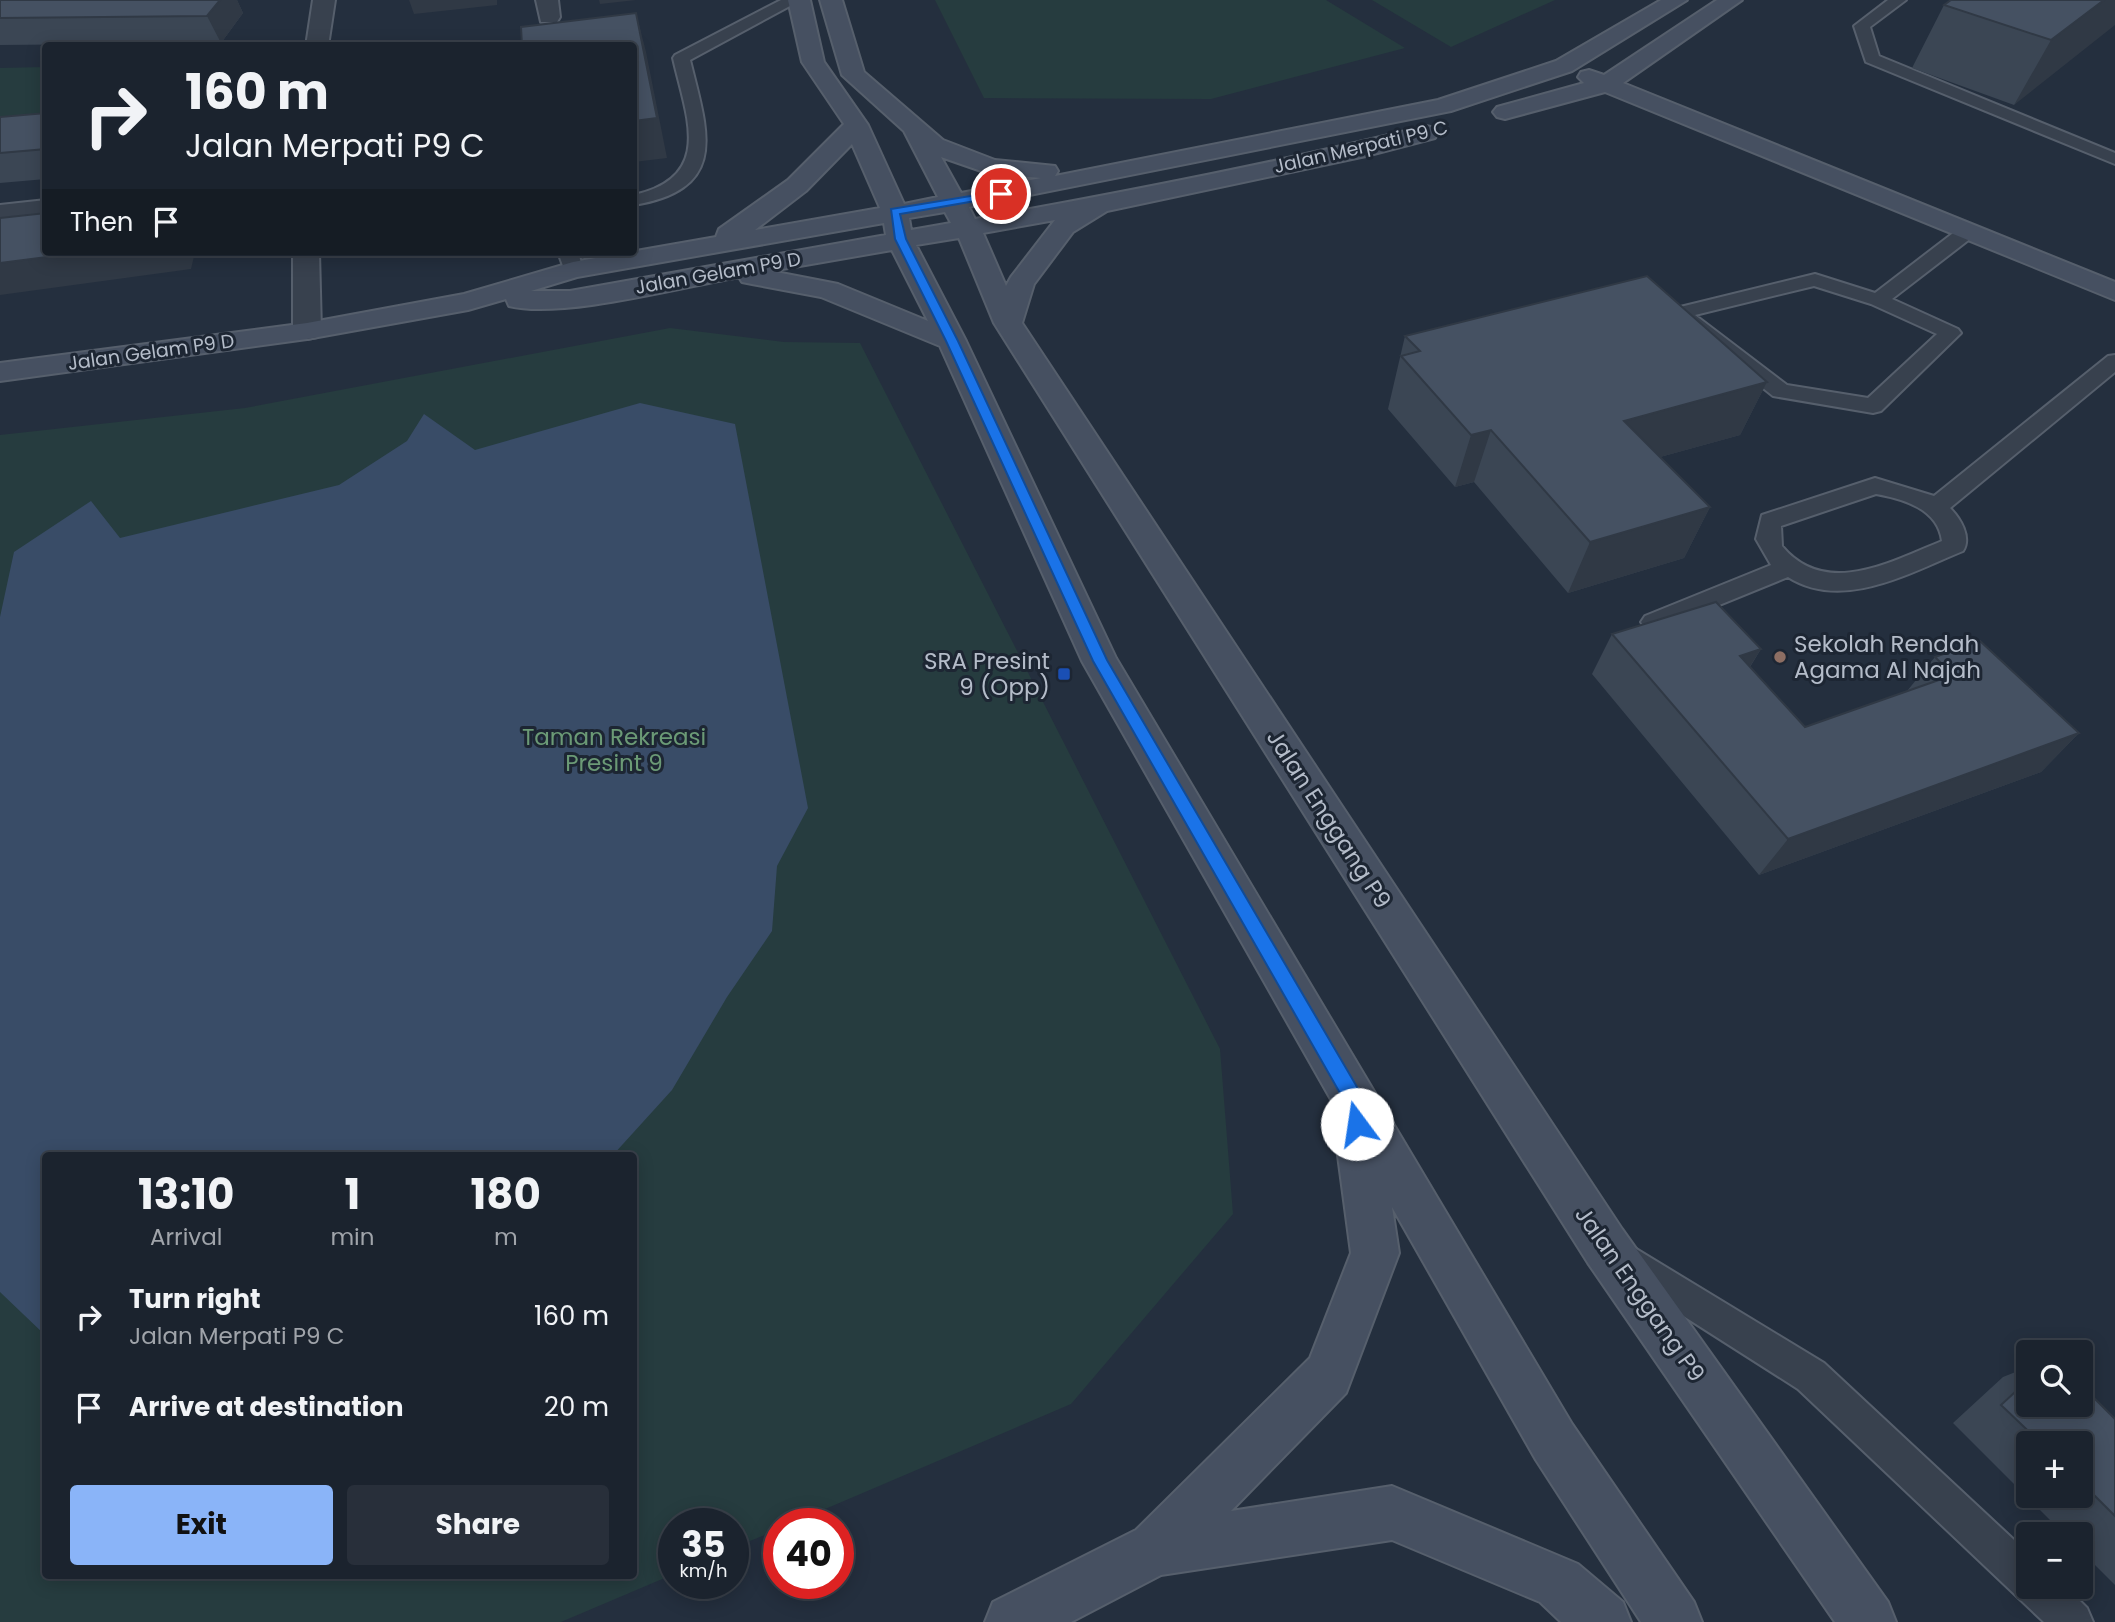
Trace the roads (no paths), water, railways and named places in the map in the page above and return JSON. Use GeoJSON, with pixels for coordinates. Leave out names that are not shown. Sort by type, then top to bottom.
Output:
{"type":"FeatureCollection","features":[{"type":"Feature","properties":{"kind":"street"},"geometry":{"type":"LineString","coordinates":[[318,42],[324,0]]}},
{"type":"Feature","properties":{"kind":"street"},"geometry":{"type":"LineString","coordinates":[[799,0],[813,62],[856,125],[895,212],[900,239],[952,341],[1100,661],[1554,1442],[1674,1622]]}},
{"type":"Feature","properties":{"kind":"street","name":"Jalan Enggang P9"},"geometry":{"type":"LineString","coordinates":[[831,0],[853,75],[913,126],[967,228],[1008,323],[1605,1246],[1868,1622]]}},
{"type":"Feature","properties":{"kind":"street","name":"Jalan Merpati P9 C"},"geometry":{"type":"LineString","coordinates":[[1132,168],[1443,106],[1564,66],[1676,0]]}},
{"type":"Feature","properties":{"kind":"street","name":"Jalan Merpati P9 C"},"geometry":{"type":"LineString","coordinates":[[967,228],[1103,204],[1366,149],[1606,84],[1731,0]]}},
{"type":"Feature","properties":{"kind":"street"},"geometry":{"type":"LineString","coordinates":[[1564,66],[2111,289]]}},
{"type":"Feature","properties":{"kind":"street"},"geometry":{"type":"LineString","coordinates":[[705,248],[774,207],[814,173],[856,125]]}},
{"type":"Feature","properties":{"kind":"street"},"geometry":{"type":"LineString","coordinates":[[913,126],[934,145],[990,167],[1017,171],[1132,168]]}},
{"type":"Feature","properties":{"kind":"street"},"geometry":{"type":"LineString","coordinates":[[895,212],[1132,168]]}},
{"type":"Feature","properties":{"kind":"street"},"geometry":{"type":"LineString","coordinates":[[1008,323],[1021,283],[1064,226],[1103,204]]}},
{"type":"Feature","properties":{"kind":"street"},"geometry":{"type":"LineString","coordinates":[[0,213],[42,208]]}},
{"type":"Feature","properties":{"kind":"street","name":"Jalan Gelam P9 D"},"geometry":{"type":"LineString","coordinates":[[637,255],[705,248],[895,212]]}},
{"type":"Feature","properties":{"kind":"street","name":"Jalan Gelam P9 D"},"geometry":{"type":"LineString","coordinates":[[0,372],[307,331],[468,302],[570,299],[967,228]]}},
{"type":"Feature","properties":{"kind":"street"},"geometry":{"type":"LineString","coordinates":[[306,256],[307,331]]}},
{"type":"Feature","properties":{"kind":"street","name":"Jalan Gelam P9 D"},"geometry":{"type":"LineString","coordinates":[[468,302],[570,261],[622,256]]}},
{"type":"Feature","properties":{"kind":"street"},"geometry":{"type":"LineString","coordinates":[[722,272],[828,290],[952,341]]}},
{"type":"Feature","properties":{"kind":"street"},"geometry":{"type":"LineString","coordinates":[[1013,1622],[1155,1549],[1328,1375],[1375,1252],[1353,1098]]}},
{"type":"Feature","properties":{"kind":"street"},"geometry":{"type":"LineString","coordinates":[[1155,1549],[1392,1514],[1559,1583],[1603,1622]]}},
{"type":"Feature","properties":{"kind":"lane"},"geometry":{"type":"LineString","coordinates":[[637,200],[652,197],[686,178],[699,144],[681,58],[793,0]]}},
{"type":"Feature","properties":{"kind":"lane"},"geometry":{"type":"LineString","coordinates":[[1898,0],[1862,26],[1872,59],[2115,159]]}},
{"type":"Feature","properties":{"kind":"lane"},"geometry":{"type":"LineString","coordinates":[[1878,300],[1968,232]]}},
{"type":"Feature","properties":{"kind":"lane"},"geometry":{"type":"LineString","coordinates":[[1815,280],[1878,300],[1951,333],[1873,406],[1781,391],[1679,313],[1815,280]]}},
{"type":"Feature","properties":{"kind":"lane"},"geometry":{"type":"LineString","coordinates":[[1936,508],[2115,361]]}},
{"type":"Feature","properties":{"kind":"lane"},"geometry":{"type":"LineString","coordinates":[[1875,486],[1907,492],[1936,508],[1948,519],[1955,533],[1955,545],[1853,584],[1831,584],[1808,578],[1789,567],[1768,544],[1766,532],[1770,522],[1875,486]]}},
{"type":"Feature","properties":{"kind":"lane"},"geometry":{"type":"LineString","coordinates":[[1654,622],[1789,567]]}},
{"type":"Feature","properties":{"kind":"lane"},"geometry":{"type":"LineString","coordinates":[[1605,1246],[1811,1377],[2016,1569]]}},
{"type":"Feature","properties":{"kind":"lane"},"geometry":{"type":"LineString","coordinates":[[2049,1599],[2073,1622]]}},
{"type":"Feature","properties":{"kind":"water"},"geometry":{"type":"Polygon","coordinates":[[[640,403],[735,424],[808,808],[777,866],[772,931],[727,997],[672,1090],[616,1152],[42,1152],[42,1332],[0,1292],[0,617],[14,552],[91,501],[120,538],[339,485],[407,441],[424,414],[475,450],[640,403]]]}},
{"type":"Feature","properties":{"kind":"place","name":"Sekolah Rendah Agama Al Najah"},"geometry":{"type":"Point","coordinates":[1780,657]}},
{"type":"Feature","properties":{"kind":"place","name":"SRA Presint 9 (Opp)"},"geometry":{"type":"Point","coordinates":[1064,674]}},
{"type":"Feature","properties":{"kind":"park label","name":"Taman Rekreasi Presint 9"},"geometry":{"type":"Point","coordinates":[614,750]}}]}
